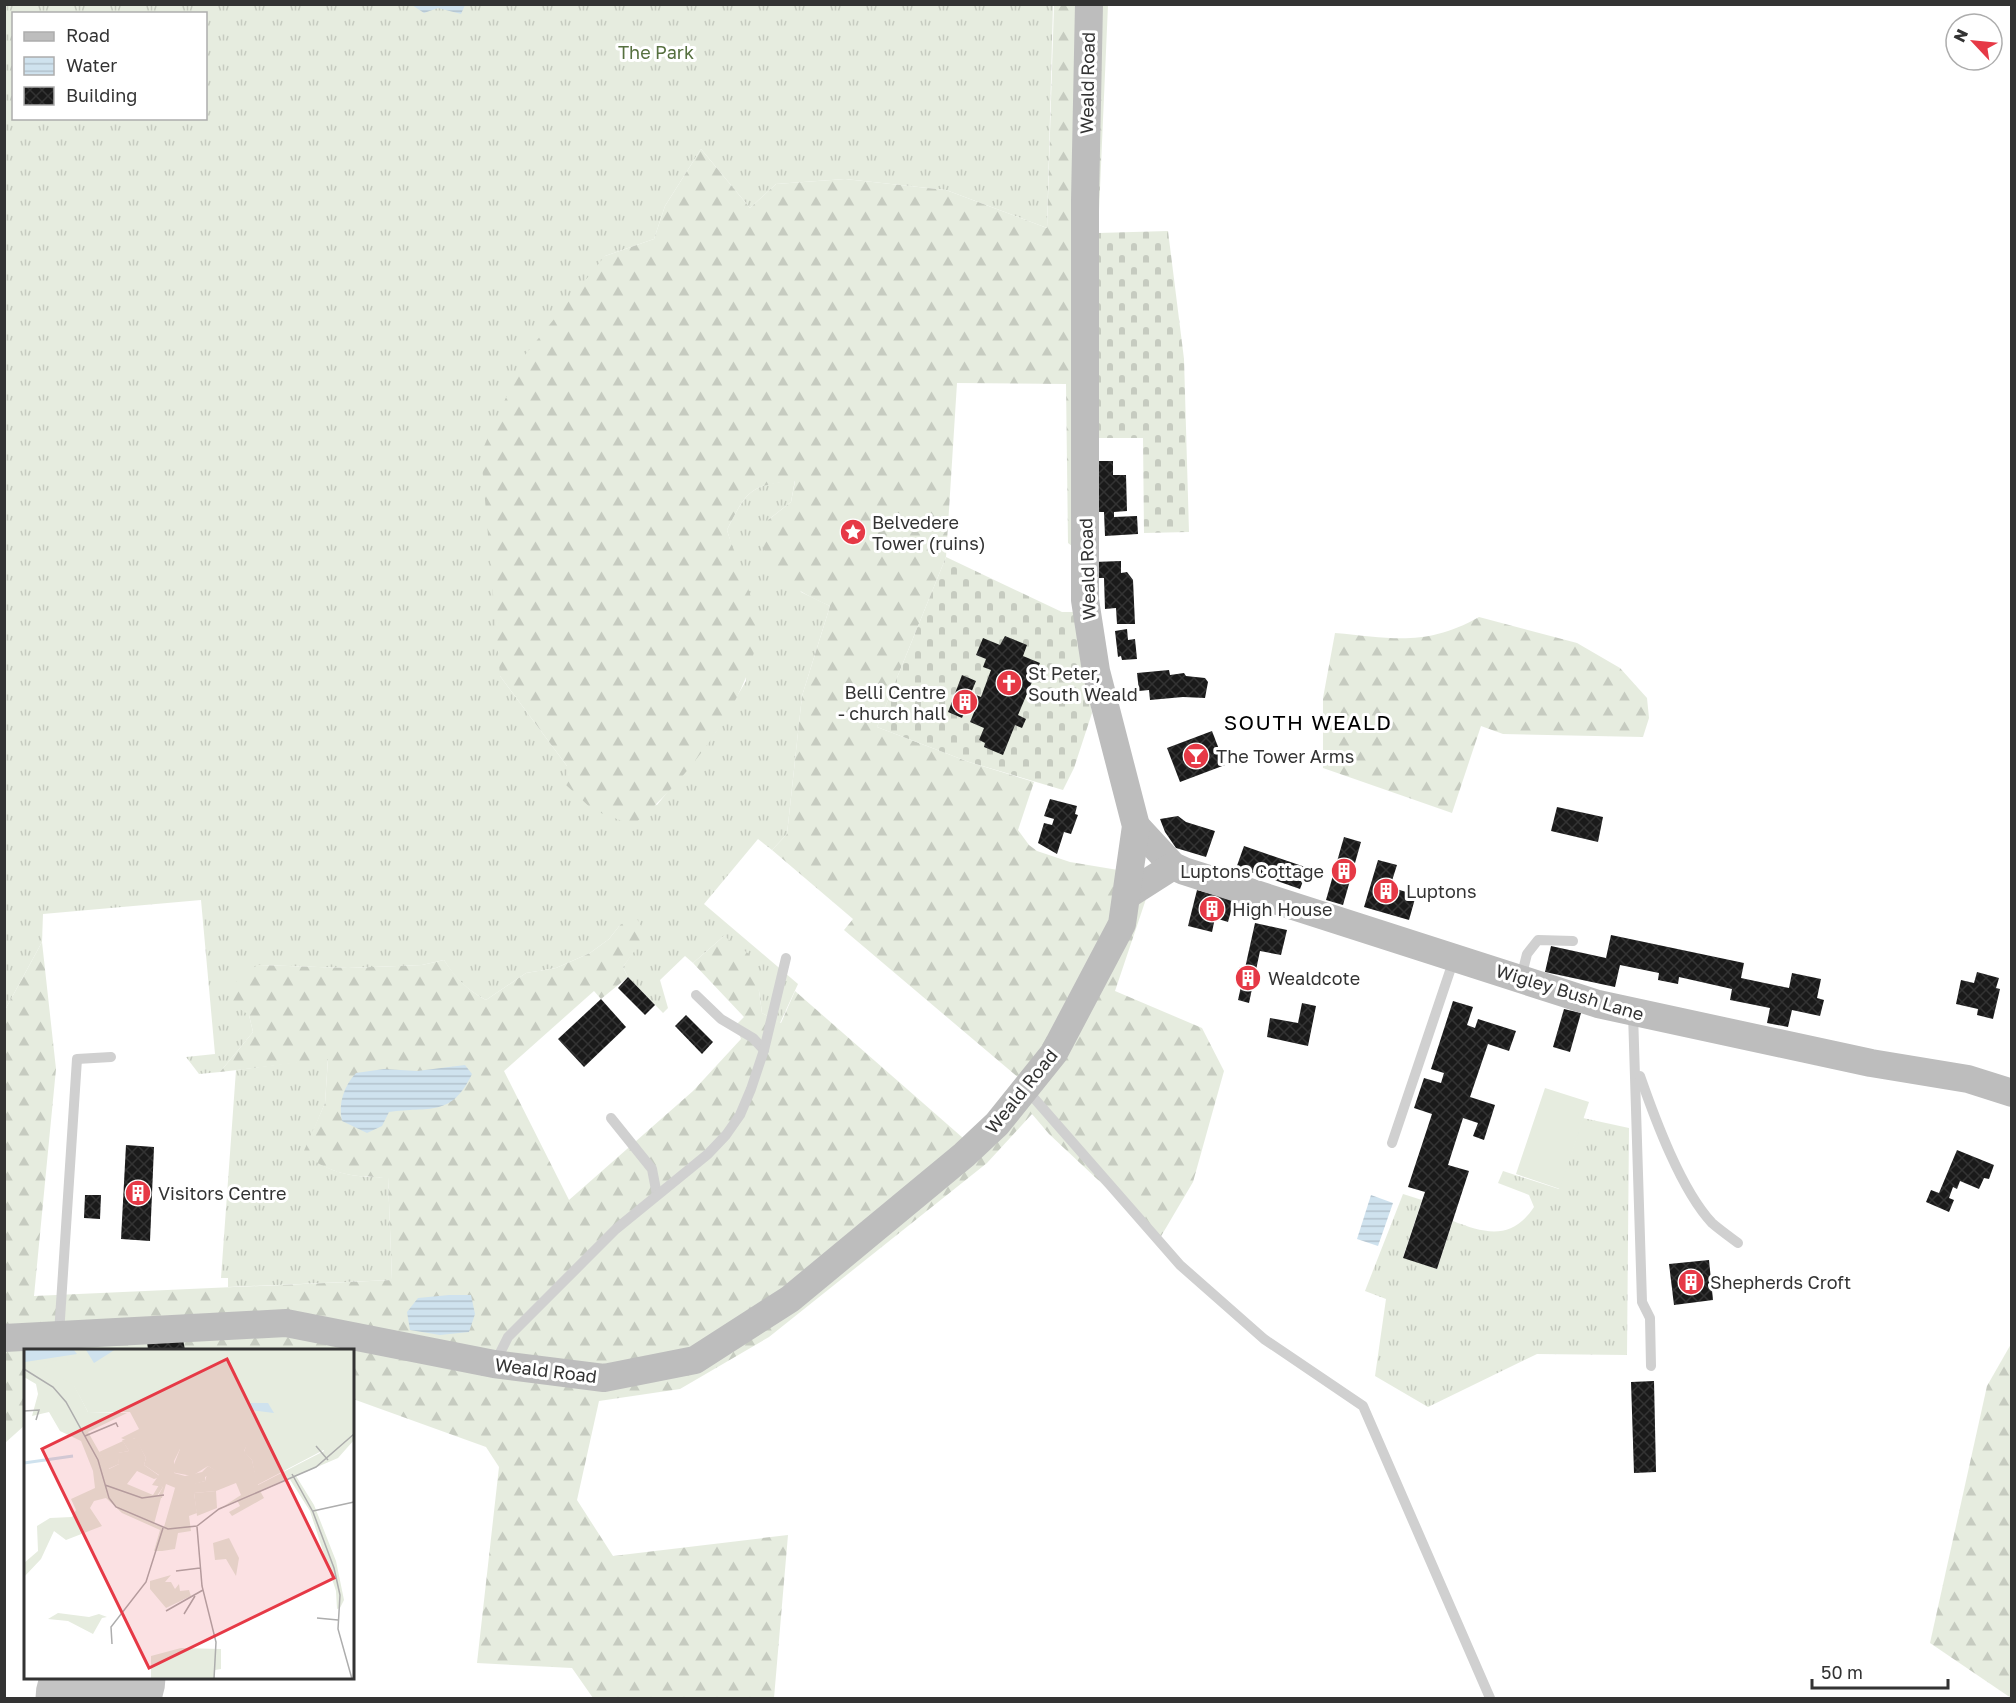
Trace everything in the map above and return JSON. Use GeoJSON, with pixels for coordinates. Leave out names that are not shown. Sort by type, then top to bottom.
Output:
{"type":"FeatureCollection","features":[{"type":"Feature","properties":{"kind":"street","name":"Weald Road"},"geometry":{"type":"LineString","coordinates":[[4,1338],[286,1323],[494,1364],[604,1378],[695,1360],[799,1292],[964,1155],[997,1124],[1026,1089],[1054,1053],[1100,970],[1122,924],[1136,826],[1096,671],[1084,600],[1085,200],[1089,4]]}},
{"type":"Feature","properties":{"kind":"street","name":"Wigley Bush Lane"},"geometry":{"type":"LineString","coordinates":[[1136,826],[1173,866],[1633,1013],[1871,1063],[1968,1079],[2012,1093]]}},
{"type":"Feature","properties":{"kind":"street"},"geometry":{"type":"LineString","coordinates":[[1126,896],[1173,866]]}},
{"type":"Feature","properties":{"kind":"lane"},"geometry":{"type":"LineString","coordinates":[[1521,978],[1527,954],[1538,940],[1573,941]]}},
{"type":"Feature","properties":{"kind":"lane"},"geometry":{"type":"LineString","coordinates":[[1392,1143],[1455,956]]}},
{"type":"Feature","properties":{"kind":"lane"},"geometry":{"type":"LineString","coordinates":[[494,1364],[508,1337],[616,1228],[708,1154],[726,1135],[740,1115],[764,1050],[786,958]]}},
{"type":"Feature","properties":{"kind":"lane"},"geometry":{"type":"LineString","coordinates":[[696,995],[721,1019],[753,1038],[764,1050]]}},
{"type":"Feature","properties":{"kind":"lane"},"geometry":{"type":"LineString","coordinates":[[1633,1013],[1637,1067],[1638,1209],[1642,1302],[1650,1318],[1651,1366]]}},
{"type":"Feature","properties":{"kind":"lane"},"geometry":{"type":"LineString","coordinates":[[59,1334],[77,1059],[111,1057]]}},
{"type":"Feature","properties":{"kind":"lane"},"geometry":{"type":"LineString","coordinates":[[1637,1067],[1655,1118],[1682,1176],[1712,1222],[1738,1243]]}},
{"type":"Feature","properties":{"kind":"lane"},"geometry":{"type":"LineString","coordinates":[[1026,1089],[1180,1265],[1264,1339],[1363,1406],[1490,1698]]}},
{"type":"Feature","properties":{"kind":"lane"},"geometry":{"type":"LineString","coordinates":[[611,1118],[652,1169],[657,1195]]}},
{"type":"Feature","properties":{"kind":"green space","name":"The Park"},"geometry":{"type":"Polygon","coordinates":[[[5,5],[1053,5],[1047,228],[946,190],[845,179],[776,184],[750,208],[701,149],[665,206],[654,239],[605,256],[500,676],[567,766],[657,805],[715,733],[746,681],[736,560],[727,530],[745,498],[752,492],[768,484],[795,480],[791,502],[768,520],[801,592],[830,606],[802,696],[787,834],[772,850],[758,839],[704,904],[798,984],[780,1023],[762,1013],[759,991],[724,936],[693,963],[685,956],[660,980],[668,1008],[663,1013],[628,977],[623,967],[633,952],[620,925],[609,939],[590,953],[556,968],[526,973],[486,1000],[462,983],[444,960],[422,965],[348,968],[258,965],[249,1015],[253,1032],[220,1072],[199,1074],[186,1057],[215,1054],[201,900],[43,914],[42,942],[5,1010],[5,5]]]}},
{"type":"Feature","properties":{"kind":"green space"},"geometry":{"type":"Polygon","coordinates":[[[1054,5],[1108,5],[1084,555],[1068,543],[1066,384],[957,383],[946,557],[877,727],[969,762],[1034,782],[1018,830],[1029,845],[1037,851],[1070,862],[1118,870],[1148,893],[1115,991],[1202,1028],[1224,1071],[1193,1182],[1160,1238],[1049,1134],[1032,1114],[987,1163],[769,1337],[680,1389],[599,1401],[577,1500],[613,1556],[788,1535],[774,1698],[593,1698],[572,1668],[477,1663],[499,1467],[486,1447],[354,1399],[354,1349],[24,1349],[24,1426],[5,1443],[5,1010],[42,942],[56,1069],[34,1296],[392,1280],[388,1177],[364,1177],[343,1173],[323,1166],[303,1153],[325,1103],[328,1059],[220,1072],[253,1032],[249,1015],[232,1004],[237,977],[258,965],[348,968],[422,965],[444,960],[462,983],[486,1000],[526,973],[556,968],[590,953],[609,939],[620,925],[636,917],[646,935],[623,967],[628,977],[601,999],[594,991],[504,1071],[569,1200],[693,1091],[741,1039],[736,1025],[744,1017],[693,963],[724,936],[749,954],[759,991],[762,1013],[781,1023],[795,991],[963,1138],[994,1112],[1020,1079],[844,930],[853,919],[772,850],[787,834],[802,696],[830,606],[789,583],[775,568],[761,544],[768,520],[791,502],[795,481],[768,485],[752,492],[745,498],[727,530],[754,608],[757,631],[753,657],[730,711],[713,737],[673,787],[633,825],[593,810],[566,785],[567,766],[500,676],[481,453],[525,355],[605,256],[654,239],[665,206],[701,149],[750,208],[776,184],[845,179],[946,190],[1047,228],[1054,5]]]}},
{"type":"Feature","properties":{"kind":"green space"},"geometry":{"type":"Polygon","coordinates":[[[1168,231],[1184,359],[1189,532],[1144,533],[1143,438],[1084,438],[1098,233],[1168,231]]]}},
{"type":"Feature","properties":{"kind":"green space"},"geometry":{"type":"Polygon","coordinates":[[[946,557],[1062,612],[1075,612],[1092,713],[1074,768],[1063,790],[969,762],[877,727],[946,557]]]}},
{"type":"Feature","properties":{"kind":"green space"},"geometry":{"type":"Polygon","coordinates":[[[1479,617],[1577,643],[1620,668],[1647,698],[1649,718],[1643,737],[1503,734],[1481,726],[1452,813],[1323,768],[1323,698],[1335,633],[1392,638],[1425,637],[1460,627],[1479,617]]]}},
{"type":"Feature","properties":{"kind":"green space"},"geometry":{"type":"Polygon","coordinates":[[[328,1058],[325,1103],[304,1153],[323,1166],[343,1173],[365,1177],[388,1177],[392,1280],[228,1287],[228,1278],[221,1278],[236,1070],[328,1058]]]}},
{"type":"Feature","properties":{"kind":"green space"},"geometry":{"type":"Polygon","coordinates":[[[1545,1088],[1589,1102],[1560,1189],[1516,1174],[1545,1088]]]}},
{"type":"Feature","properties":{"kind":"green space"},"geometry":{"type":"Polygon","coordinates":[[[1583,1118],[1629,1128],[1627,1355],[1537,1354],[1428,1407],[1375,1376],[1386,1299],[1365,1291],[1403,1194],[1422,1200],[1403,1257],[1437,1269],[1453,1221],[1476,1229],[1498,1231],[1517,1225],[1534,1207],[1529,1195],[1498,1183],[1503,1171],[1559,1189],[1583,1118]]]}},
{"type":"Feature","properties":{"kind":"green space"},"geometry":{"type":"Polygon","coordinates":[[[2011,1344],[2011,1698],[1930,1643],[1987,1386],[2011,1344]]]}},
{"type":"Feature","properties":{"kind":"water"},"geometry":{"type":"Polygon","coordinates":[[[412,5],[465,5],[461,14],[438,8],[424,13],[412,5]]]}},
{"type":"Feature","properties":{"kind":"water"},"geometry":{"type":"Polygon","coordinates":[[[465,1065],[472,1074],[456,1098],[447,1104],[428,1109],[389,1112],[382,1126],[367,1133],[342,1121],[343,1095],[348,1083],[356,1073],[384,1069],[417,1071],[465,1065]]]}},
{"type":"Feature","properties":{"kind":"water"},"geometry":{"type":"Polygon","coordinates":[[[1371,1195],[1393,1203],[1378,1246],[1357,1239],[1371,1195]]]}},
{"type":"Feature","properties":{"kind":"water"},"geometry":{"type":"Polygon","coordinates":[[[471,1295],[475,1314],[469,1332],[440,1335],[410,1330],[407,1312],[418,1298],[471,1295]]]}},
{"type":"Feature","properties":{"kind":"building"},"geometry":{"type":"Polygon","coordinates":[[[1096,461],[1113,461],[1113,475],[1126,475],[1127,511],[1114,512],[1114,517],[1137,516],[1138,534],[1105,536],[1104,512],[1098,512],[1096,461]]]}},
{"type":"Feature","properties":{"kind":"building"},"geometry":{"type":"Polygon","coordinates":[[[1121,561],[1121,573],[1127,572],[1133,580],[1135,624],[1117,624],[1116,608],[1105,609],[1104,578],[1093,578],[1093,562],[1121,561]]]}},
{"type":"Feature","properties":{"kind":"building"},"geometry":{"type":"Polygon","coordinates":[[[1127,629],[1128,640],[1135,639],[1137,659],[1122,660],[1121,656],[1118,657],[1115,631],[1127,629]]]}},
{"type":"Feature","properties":{"kind":"building","name":"St Peter, South Weald"},"geometry":{"type":"Polygon","coordinates":[[[1005,636],[1027,645],[1023,656],[1040,663],[1018,715],[1026,719],[1022,728],[1015,725],[1003,755],[984,747],[985,743],[979,740],[984,728],[970,722],[975,710],[967,707],[962,718],[948,712],[962,675],[976,681],[971,693],[981,697],[991,670],[983,667],[986,659],[976,655],[983,638],[1000,645],[1005,636]]]}},
{"type":"Feature","properties":{"kind":"building"},"geometry":{"type":"Polygon","coordinates":[[[1169,670],[1170,675],[1184,673],[1186,676],[1205,678],[1208,682],[1205,698],[1150,700],[1149,690],[1139,691],[1137,673],[1169,670]]]}},
{"type":"Feature","properties":{"kind":"building","name":"The Tower Arms"},"geometry":{"type":"Polygon","coordinates":[[[1212,731],[1225,765],[1180,782],[1167,748],[1212,731]]]}},
{"type":"Feature","properties":{"kind":"building"},"geometry":{"type":"Polygon","coordinates":[[[1050,799],[1077,806],[1075,814],[1078,815],[1071,834],[1064,832],[1057,854],[1038,843],[1044,823],[1052,825],[1054,819],[1044,816],[1050,799]]]}},
{"type":"Feature","properties":{"kind":"building"},"geometry":{"type":"Polygon","coordinates":[[[1557,807],[1603,817],[1598,842],[1551,831],[1557,807]]]}},
{"type":"Feature","properties":{"kind":"building"},"geometry":{"type":"Polygon","coordinates":[[[1178,816],[1186,822],[1215,831],[1206,857],[1176,848],[1165,832],[1160,819],[1178,816]]]}},
{"type":"Feature","properties":{"kind":"building","name":"Luptons Cottage"},"geometry":{"type":"Polygon","coordinates":[[[1344,837],[1361,842],[1343,905],[1326,900],[1344,837]]]}},
{"type":"Feature","properties":{"kind":"building"},"geometry":{"type":"Polygon","coordinates":[[[1244,846],[1308,868],[1300,889],[1251,872],[1248,879],[1234,874],[1244,846]]]}},
{"type":"Feature","properties":{"kind":"building","name":"Luptons"},"geometry":{"type":"Polygon","coordinates":[[[1378,860],[1397,865],[1390,887],[1416,895],[1409,920],[1364,907],[1378,860]]]}},
{"type":"Feature","properties":{"kind":"building","name":"High House"},"geometry":{"type":"Polygon","coordinates":[[[1197,890],[1234,900],[1228,922],[1215,918],[1212,932],[1188,926],[1197,890]]]}},
{"type":"Feature","properties":{"kind":"building","name":"Wealdcote"},"geometry":{"type":"Polygon","coordinates":[[[1255,923],[1287,930],[1281,955],[1260,951],[1249,1003],[1238,1000],[1255,923]]]}},
{"type":"Feature","properties":{"kind":"building"},"geometry":{"type":"Polygon","coordinates":[[[1611,935],[1744,963],[1741,978],[1789,988],[1792,973],[1821,979],[1817,998],[1824,1000],[1820,1016],[1792,1010],[1788,1027],[1767,1023],[1770,1008],[1730,1000],[1732,989],[1679,977],[1678,984],[1658,980],[1659,973],[1620,965],[1615,987],[1545,972],[1551,946],[1606,958],[1611,935]]]}},
{"type":"Feature","properties":{"kind":"building"},"geometry":{"type":"Polygon","coordinates":[[[1977,972],[1999,978],[1996,988],[2000,989],[1993,1019],[1977,1015],[1978,1009],[1956,1004],[1961,980],[1974,983],[1977,972]]]}},
{"type":"Feature","properties":{"kind":"building"},"geometry":{"type":"Polygon","coordinates":[[[628,977],[655,1005],[645,1015],[618,988],[628,977]]]}},
{"type":"Feature","properties":{"kind":"building"},"geometry":{"type":"Polygon","coordinates":[[[601,999],[626,1027],[584,1067],[558,1039],[601,999]]]}},
{"type":"Feature","properties":{"kind":"building"},"geometry":{"type":"Polygon","coordinates":[[[1453,1001],[1473,1007],[1467,1025],[1475,1028],[1478,1019],[1516,1031],[1509,1051],[1488,1044],[1470,1097],[1495,1105],[1484,1140],[1473,1136],[1478,1123],[1463,1118],[1448,1165],[1469,1171],[1437,1269],[1403,1258],[1425,1192],[1408,1187],[1432,1114],[1414,1108],[1424,1078],[1441,1083],[1444,1073],[1431,1069],[1453,1001]]]}},
{"type":"Feature","properties":{"kind":"building"},"geometry":{"type":"Polygon","coordinates":[[[1302,1003],[1316,1006],[1308,1046],[1267,1037],[1270,1018],[1298,1023],[1302,1003]]]}},
{"type":"Feature","properties":{"kind":"building"},"geometry":{"type":"Polygon","coordinates":[[[1564,1009],[1581,1013],[1570,1052],[1553,1047],[1564,1009]]]}},
{"type":"Feature","properties":{"kind":"building"},"geometry":{"type":"Polygon","coordinates":[[[686,1015],[713,1042],[702,1054],[675,1026],[686,1015]]]}},
{"type":"Feature","properties":{"kind":"building","name":"Visitors Centre"},"geometry":{"type":"Polygon","coordinates":[[[126,1145],[154,1147],[150,1241],[121,1239],[126,1145]]]}},
{"type":"Feature","properties":{"kind":"building"},"geometry":{"type":"Polygon","coordinates":[[[1957,1150],[1994,1165],[1989,1179],[1984,1178],[1979,1189],[1960,1181],[1957,1189],[1953,1187],[1949,1198],[1954,1200],[1949,1212],[1926,1202],[1931,1190],[1939,1193],[1957,1150]]]}},
{"type":"Feature","properties":{"kind":"building"},"geometry":{"type":"Polygon","coordinates":[[[85,1195],[101,1195],[100,1219],[84,1218],[85,1195]]]}},
{"type":"Feature","properties":{"kind":"building","name":"Shepherds Croft"},"geometry":{"type":"Polygon","coordinates":[[[1709,1260],[1713,1300],[1674,1305],[1669,1264],[1709,1260]]]}},
{"type":"Feature","properties":{"kind":"building"},"geometry":{"type":"Polygon","coordinates":[[[182,1334],[185,1349],[148,1349],[147,1341],[182,1334]]]}},
{"type":"Feature","properties":{"kind":"building"},"geometry":{"type":"Polygon","coordinates":[[[1654,1381],[1656,1472],[1634,1473],[1631,1382],[1654,1381]]]}},
{"type":"Feature","properties":{"kind":"runway"},"geometry":{"type":"LineString","coordinates":[[97,1698],[104,1679]]}},
{"type":"Feature","properties":{"kind":"place","name":"Belvedere Tower (ruins)"},"geometry":{"type":"Point","coordinates":[853,532]}},
{"type":"Feature","properties":{"kind":"place","name":"St Peter, South Weald"},"geometry":{"type":"Point","coordinates":[1009,683]}},
{"type":"Feature","properties":{"kind":"place","name":"Belli Centre - church hall"},"geometry":{"type":"Point","coordinates":[965,702]}},
{"type":"Feature","properties":{"kind":"place","name":"The Tower Arms"},"geometry":{"type":"Point","coordinates":[1196,756]}},
{"type":"Feature","properties":{"kind":"place","name":"Luptons Cottage"},"geometry":{"type":"Point","coordinates":[1344,871]}},
{"type":"Feature","properties":{"kind":"place","name":"Luptons"},"geometry":{"type":"Point","coordinates":[1386,891]}},
{"type":"Feature","properties":{"kind":"place","name":"High House"},"geometry":{"type":"Point","coordinates":[1212,909]}},
{"type":"Feature","properties":{"kind":"place","name":"Wealdcote"},"geometry":{"type":"Point","coordinates":[1248,978]}},
{"type":"Feature","properties":{"kind":"place","name":"Visitors Centre"},"geometry":{"type":"Point","coordinates":[138,1193]}},
{"type":"Feature","properties":{"kind":"place","name":"Shepherds Croft"},"geometry":{"type":"Point","coordinates":[1691,1282]}},
{"type":"Feature","properties":{"kind":"district","name":"SOUTH WEALD"},"geometry":{"type":"Point","coordinates":[1308,722]}}]}
